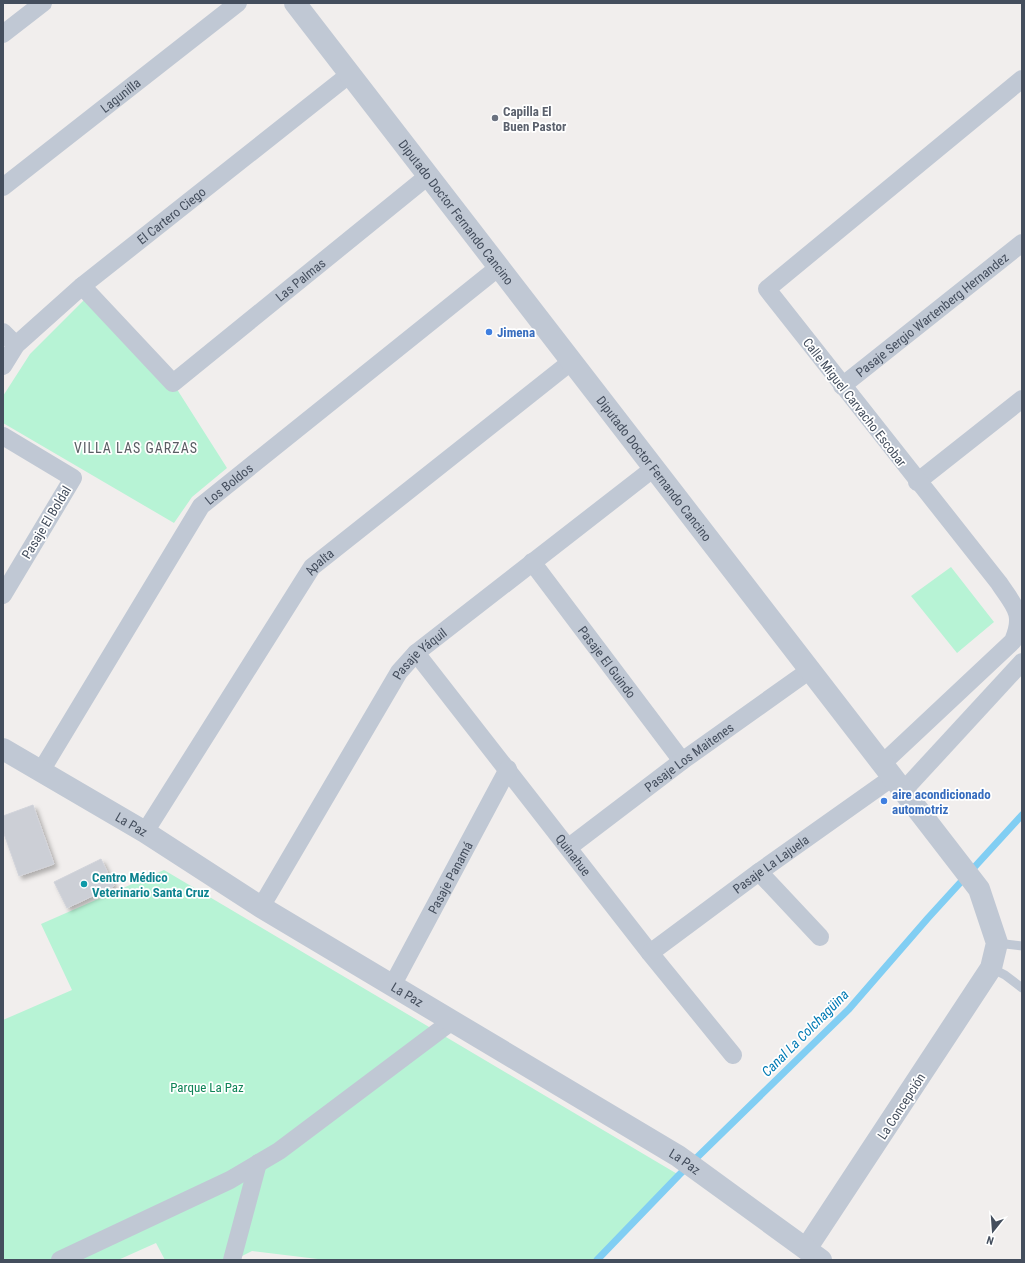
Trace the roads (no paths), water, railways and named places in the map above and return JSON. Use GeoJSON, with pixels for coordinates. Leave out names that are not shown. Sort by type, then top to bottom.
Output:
{"type":"FeatureCollection","features":[{"type":"Feature","properties":{"kind":"street"},"geometry":{"type":"LineString","coordinates":[[3,34],[43,3]]}},
{"type":"Feature","properties":{"kind":"street","name":"Lagunilla"},"geometry":{"type":"LineString","coordinates":[[3,187],[238,3]]}},
{"type":"Feature","properties":{"kind":"street","name":"Diputado Doctor Fernando Cancino"},"geometry":{"type":"LineString","coordinates":[[295,3],[977,886],[997,943]]}},
{"type":"Feature","properties":{"kind":"street","name":"El Cartero Ciego"},"geometry":{"type":"LineString","coordinates":[[3,366],[16,345],[82,286],[350,74]]}},
{"type":"Feature","properties":{"kind":"street","name":"Calle Miguel Carvacho Escobar"},"geometry":{"type":"LineString","coordinates":[[893,776],[1013,641],[1019,627],[1018,612],[999,583],[917,482],[767,289],[1022,79]]}},
{"type":"Feature","properties":{"kind":"street","name":"Las Palmas"},"geometry":{"type":"LineString","coordinates":[[82,286],[173,383],[428,176]]}},
{"type":"Feature","properties":{"kind":"street","name":"Pasaje Sergio Wartenberg Hernandez"},"geometry":{"type":"LineString","coordinates":[[842,386],[1022,243]]}},
{"type":"Feature","properties":{"kind":"street","name":"Los Boldos"},"geometry":{"type":"LineString","coordinates":[[40,772],[201,506],[499,267]]}},
{"type":"Feature","properties":{"kind":"street"},"geometry":{"type":"LineString","coordinates":[[3,332],[16,345]]}},
{"type":"Feature","properties":{"kind":"street","name":"Apalta"},"geometry":{"type":"LineString","coordinates":[[145,832],[312,567],[572,361]]}},
{"type":"Feature","properties":{"kind":"street"},"geometry":{"type":"LineString","coordinates":[[917,482],[1022,399]]}},
{"type":"Feature","properties":{"kind":"street","name":"Pasaje El Boldal"},"geometry":{"type":"LineString","coordinates":[[3,436],[73,478],[3,595]]}},
{"type":"Feature","properties":{"kind":"street","name":"Pasaje Yáquil"},"geometry":{"type":"LineString","coordinates":[[261,907],[398,672],[416,653],[654,468]]}},
{"type":"Feature","properties":{"kind":"street","name":"Pasaje El Guindo"},"geometry":{"type":"LineString","coordinates":[[532,562],[682,761]]}},
{"type":"Feature","properties":{"kind":"street","name":"Quinahue"},"geometry":{"type":"LineString","coordinates":[[416,653],[569,847],[650,953],[733,1055]]}},
{"type":"Feature","properties":{"kind":"street"},"geometry":{"type":"LineString","coordinates":[[893,776],[1022,662]]}},
{"type":"Feature","properties":{"kind":"street","name":"Pasaje Los Maitenes"},"geometry":{"type":"LineString","coordinates":[[569,847],[682,761],[810,670]]}},
{"type":"Feature","properties":{"kind":"street","name":"La Paz"},"geometry":{"type":"LineString","coordinates":[[3,749],[145,832],[261,907],[678,1156],[814,1254]]}},
{"type":"Feature","properties":{"kind":"street","name":"Pasaje Panamá"},"geometry":{"type":"LineString","coordinates":[[392,986],[508,769]]}},
{"type":"Feature","properties":{"kind":"street","name":"Pasaje La Lajuela"},"geometry":{"type":"LineString","coordinates":[[650,953],[759,872],[893,776]]}},
{"type":"Feature","properties":{"kind":"street"},"geometry":{"type":"LineString","coordinates":[[759,872],[820,937]]}},
{"type":"Feature","properties":{"kind":"street","name":"La Concepción"},"geometry":{"type":"LineString","coordinates":[[814,1254],[991,968],[997,943]]}},
{"type":"Feature","properties":{"kind":"street"},"geometry":{"type":"LineString","coordinates":[[60,1260],[230,1180],[279,1151],[452,1021]]}},
{"type":"Feature","properties":{"kind":"street"},"geometry":{"type":"LineString","coordinates":[[232,1260],[258,1163]]}},
{"type":"Feature","properties":{"kind":"lane"},"geometry":{"type":"LineString","coordinates":[[997,943],[1022,946]]}},
{"type":"Feature","properties":{"kind":"lane"},"geometry":{"type":"LineString","coordinates":[[991,968],[1005,975],[1022,988]]}},
{"type":"Feature","properties":{"kind":"waterway","name":"Canal La Colchagüina"},"geometry":{"type":"LineString","coordinates":[[597,1260],[679,1175],[849,1009],[928,918],[1022,815]]}},
{"type":"Feature","properties":{"kind":"place","name":"Capilla El Buen Pastor"},"geometry":{"type":"Point","coordinates":[495,118]}},
{"type":"Feature","properties":{"kind":"place","name":"Jimena"},"geometry":{"type":"Point","coordinates":[489,332]}},
{"type":"Feature","properties":{"kind":"place","name":"aire acondicionado automotriz"},"geometry":{"type":"Point","coordinates":[884,801]}},
{"type":"Feature","properties":{"kind":"place","name":"Centro Médico Veterinario Santa Cruz"},"geometry":{"type":"Point","coordinates":[84,884]}},
{"type":"Feature","properties":{"kind":"district","name":"VILLA LAS GARZAS"},"geometry":{"type":"Point","coordinates":[136,448]}},
{"type":"Feature","properties":{"kind":"park label","name":"Parque La Paz"},"geometry":{"type":"Point","coordinates":[207,1087]}}]}
